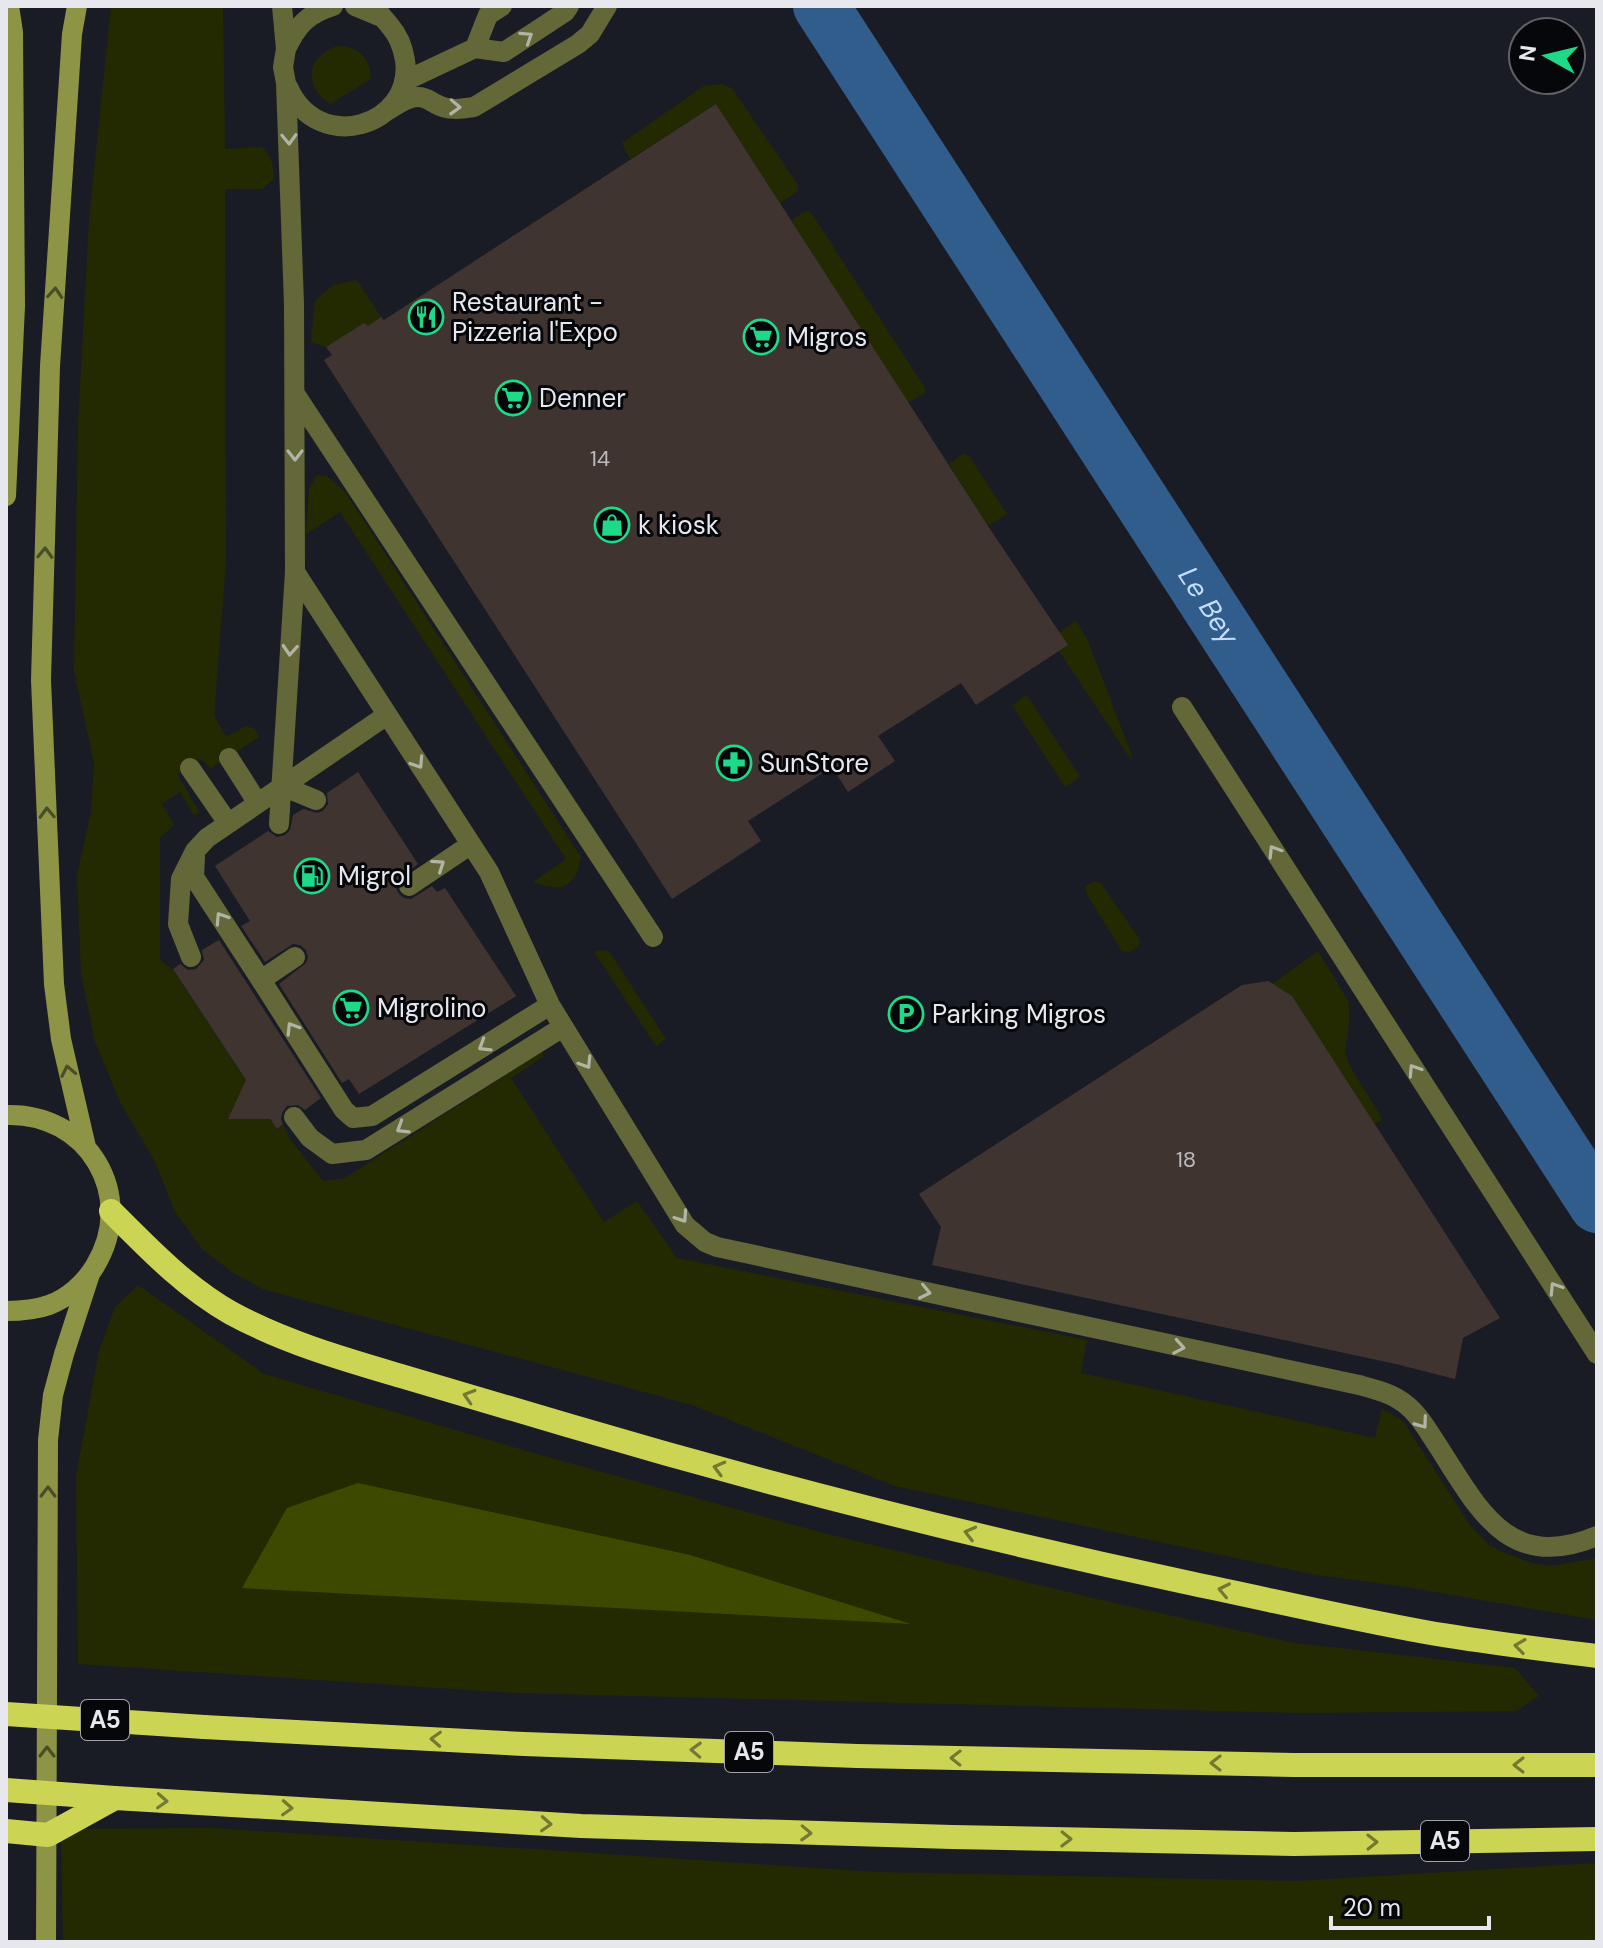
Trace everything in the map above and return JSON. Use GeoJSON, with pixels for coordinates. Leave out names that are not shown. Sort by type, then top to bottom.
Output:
{"type":"FeatureCollection","features":[{"type":"Feature","properties":{"kind":"highway"},"geometry":{"type":"LineString","coordinates":[[111,1211],[149,1249],[207,1298],[256,1325],[318,1351],[622,1441],[829,1498],[1089,1561],[1426,1632],[1597,1656]]}},
{"type":"Feature","properties":{"kind":"highway","name":"A5"},"geometry":{"type":"LineString","coordinates":[[6,1714],[524,1744],[857,1756],[1294,1765],[1597,1765]]}},
{"type":"Feature","properties":{"kind":"highway","name":"A5"},"geometry":{"type":"LineString","coordinates":[[6,1790],[596,1826],[1294,1844],[1597,1839]]}},
{"type":"Feature","properties":{"kind":"highway"},"geometry":{"type":"LineString","coordinates":[[6,1831],[48,1835],[115,1798]]}},
{"type":"Feature","properties":{"kind":"main road"},"geometry":{"type":"LineString","coordinates":[[6,496],[15,306],[13,32],[9,6]]}},
{"type":"Feature","properties":{"kind":"main road"},"geometry":{"type":"LineString","coordinates":[[77,6],[72,34],[50,366],[41,680],[54,984],[61,1039],[86,1147]]}},
{"type":"Feature","properties":{"kind":"main road"},"geometry":{"type":"LineString","coordinates":[[6,1115],[21,1114],[45,1119],[67,1131],[86,1147],[104,1177],[111,1211],[109,1234],[90,1274],[64,1354],[53,1395],[48,1440],[46,1942]]}},
{"type":"Feature","properties":{"kind":"main road"},"geometry":{"type":"LineString","coordinates":[[6,1311],[27,1311],[51,1304],[72,1292],[90,1274]]}},
{"type":"Feature","properties":{"kind":"lane"},"geometry":{"type":"LineString","coordinates":[[279,824],[295,572],[294,304],[282,6]]}},
{"type":"Feature","properties":{"kind":"lane"},"geometry":{"type":"LineString","coordinates":[[286,49],[295,31],[309,16],[333,6]]}},
{"type":"Feature","properties":{"kind":"lane"},"geometry":{"type":"LineString","coordinates":[[355,6],[378,11],[400,40],[405,61],[405,81],[383,113]]}},
{"type":"Feature","properties":{"kind":"lane"},"geometry":{"type":"LineString","coordinates":[[475,48],[488,15],[502,6]]}},
{"type":"Feature","properties":{"kind":"lane"},"geometry":{"type":"LineString","coordinates":[[405,81],[475,48],[504,52],[565,12],[569,6]]}},
{"type":"Feature","properties":{"kind":"lane"},"geometry":{"type":"LineString","coordinates":[[286,83],[294,100],[306,114],[322,123],[340,127],[358,126],[407,99],[417,97],[445,108],[457,110],[474,107],[578,44],[590,34],[607,6]]}},
{"type":"Feature","properties":{"kind":"lane"},"geometry":{"type":"LineString","coordinates":[[295,394],[653,937]]}},
{"type":"Feature","properties":{"kind":"lane"},"geometry":{"type":"LineString","coordinates":[[295,572],[489,872],[563,1027],[685,1225],[705,1242],[1382,1391],[1406,1404],[1419,1417],[1486,1517],[1503,1533],[1523,1543],[1549,1548],[1577,1545],[1597,1536]]}},
{"type":"Feature","properties":{"kind":"lane"},"geometry":{"type":"LineString","coordinates":[[1182,707],[1597,1354]]}},
{"type":"Feature","properties":{"kind":"lane"},"geometry":{"type":"LineString","coordinates":[[191,957],[178,924],[181,879],[201,845],[257,802],[387,715]]}},
{"type":"Feature","properties":{"kind":"lane"},"geometry":{"type":"LineString","coordinates":[[229,758],[257,802]]}},
{"type":"Feature","properties":{"kind":"lane"},"geometry":{"type":"LineString","coordinates":[[190,768],[228,823]]}},
{"type":"Feature","properties":{"kind":"lane"},"geometry":{"type":"LineString","coordinates":[[282,786],[316,800]]}},
{"type":"Feature","properties":{"kind":"lane"},"geometry":{"type":"LineString","coordinates":[[201,845],[194,877],[344,1110],[353,1118],[372,1116],[550,1005]]}},
{"type":"Feature","properties":{"kind":"lane"},"geometry":{"type":"LineString","coordinates":[[409,886],[470,845]]}},
{"type":"Feature","properties":{"kind":"lane"},"geometry":{"type":"LineString","coordinates":[[261,980],[295,957]]}},
{"type":"Feature","properties":{"kind":"lane"},"geometry":{"type":"LineString","coordinates":[[294,1117],[310,1138],[332,1154],[366,1150],[563,1027]]}},
{"type":"Feature","properties":{"kind":"green space"},"geometry":{"type":"Polygon","coordinates":[[[111,6],[223,6],[225,149],[262,147],[273,169],[274,178],[263,189],[225,189],[226,561],[214,716],[226,737],[246,726],[255,729],[259,737],[210,769],[202,759],[177,774],[200,813],[194,815],[180,792],[162,804],[174,825],[160,838],[160,960],[173,970],[249,1085],[240,1094],[238,1107],[269,1119],[277,1129],[283,1125],[290,1139],[323,1181],[345,1178],[542,1052],[544,1056],[511,1078],[604,1222],[637,1201],[677,1258],[1087,1340],[1081,1373],[1375,1438],[1382,1409],[1403,1421],[1470,1525],[1489,1545],[1532,1563],[1551,1566],[1597,1558],[1597,1620],[1311,1574],[895,1486],[692,1405],[262,1289],[203,1250],[175,1212],[155,1162],[120,1102],[95,1042],[81,973],[77,875],[91,812],[94,763],[74,671],[78,425],[89,219],[111,6]]]}},
{"type":"Feature","properties":{"kind":"green space"},"geometry":{"type":"Polygon","coordinates":[[[337,46],[351,48],[362,55],[371,79],[330,104],[315,89],[312,72],[319,57],[337,46]]]}},
{"type":"Feature","properties":{"kind":"green space"},"geometry":{"type":"Polygon","coordinates":[[[721,84],[732,88],[798,185],[798,191],[780,203],[716,104],[630,159],[622,143],[704,86],[721,84]]]}},
{"type":"Feature","properties":{"kind":"green space"},"geometry":{"type":"Polygon","coordinates":[[[810,211],[925,388],[925,393],[908,403],[791,220],[810,211]]]}},
{"type":"Feature","properties":{"kind":"green space"},"geometry":{"type":"Polygon","coordinates":[[[357,280],[381,317],[326,347],[311,342],[315,301],[333,285],[357,280]]]}},
{"type":"Feature","properties":{"kind":"green space"},"geometry":{"type":"Polygon","coordinates":[[[963,454],[969,456],[1007,514],[988,526],[949,464],[963,454]]]}},
{"type":"Feature","properties":{"kind":"green space"},"geometry":{"type":"Polygon","coordinates":[[[317,475],[327,476],[346,493],[581,857],[571,882],[552,887],[533,882],[566,859],[340,512],[306,534],[309,488],[317,475]]]}},
{"type":"Feature","properties":{"kind":"green space"},"geometry":{"type":"Polygon","coordinates":[[[1076,620],[1088,641],[1132,761],[1059,651],[1067,646],[1059,633],[1076,620]]]}},
{"type":"Feature","properties":{"kind":"green space"},"geometry":{"type":"Polygon","coordinates":[[[1027,695],[1080,777],[1065,787],[1012,705],[1027,695]]]}},
{"type":"Feature","properties":{"kind":"green space"},"geometry":{"type":"Polygon","coordinates":[[[1095,881],[1101,883],[1140,940],[1139,946],[1129,952],[1122,951],[1086,893],[1086,886],[1095,881]]]}},
{"type":"Feature","properties":{"kind":"green space"},"geometry":{"type":"Polygon","coordinates":[[[609,951],[666,1039],[656,1046],[594,952],[609,951]]]}},
{"type":"Feature","properties":{"kind":"green space"},"geometry":{"type":"Polygon","coordinates":[[[1318,951],[1349,1002],[1345,1052],[1349,1065],[1380,1115],[1382,1120],[1374,1124],[1292,996],[1272,984],[1318,951]]]}},
{"type":"Feature","properties":{"kind":"green space"},"geometry":{"type":"Polygon","coordinates":[[[138,1285],[264,1374],[823,1533],[1101,1600],[1295,1643],[1515,1668],[1539,1696],[1516,1711],[1301,1713],[515,1693],[78,1664],[76,1476],[99,1351],[115,1307],[138,1285]]]}},
{"type":"Feature","properties":{"kind":"green space"},"geometry":{"type":"Polygon","coordinates":[[[358,1483],[690,1555],[911,1624],[242,1588],[287,1508],[358,1483]]]}},
{"type":"Feature","properties":{"kind":"green space"},"geometry":{"type":"Polygon","coordinates":[[[212,1828],[876,1872],[1297,1881],[1597,1863],[1597,1942],[63,1942],[61,1829],[212,1828]]]}},
{"type":"Feature","properties":{"kind":"building"},"geometry":{"type":"Polygon","coordinates":[[[716,104],[1068,645],[976,705],[961,683],[878,736],[895,761],[848,792],[832,767],[748,821],[761,841],[672,899],[324,360],[332,355],[326,347],[364,323],[368,326],[381,317],[384,320],[716,104]]]}},
{"type":"Feature","properties":{"kind":"building"},"geometry":{"type":"Polygon","coordinates":[[[358,772],[418,864],[398,880],[396,888],[399,894],[411,899],[432,886],[437,892],[445,888],[516,996],[359,1094],[349,1079],[342,1083],[279,984],[306,963],[306,950],[293,944],[265,962],[241,926],[250,921],[215,866],[268,831],[277,837],[285,835],[290,830],[293,815],[303,809],[317,813],[323,811],[328,804],[327,793],[358,772]]]}},
{"type":"Feature","properties":{"kind":"building"},"geometry":{"type":"Polygon","coordinates":[[[219,940],[321,1098],[305,1110],[298,1105],[287,1106],[282,1113],[283,1124],[277,1129],[270,1119],[228,1119],[246,1080],[173,969],[180,964],[188,970],[196,969],[204,960],[202,950],[219,940]]]}},
{"type":"Feature","properties":{"kind":"building"},"geometry":{"type":"Polygon","coordinates":[[[1268,981],[1292,996],[1500,1318],[1463,1338],[1455,1379],[932,1265],[941,1227],[919,1194],[1242,985],[1268,981]]]}},
{"type":"Feature","properties":{"kind":"waterway","name":"Le Bey"},"geometry":{"type":"LineString","coordinates":[[821,6],[1597,1205]]}},
{"type":"Feature","properties":{"kind":"place","name":"Restaurant - Pizzeria l'Expo"},"geometry":{"type":"Point","coordinates":[426,317]}},
{"type":"Feature","properties":{"kind":"place","name":"Migros"},"geometry":{"type":"Point","coordinates":[761,337]}},
{"type":"Feature","properties":{"kind":"place","name":"Denner"},"geometry":{"type":"Point","coordinates":[513,398]}},
{"type":"Feature","properties":{"kind":"place","name":"k kiosk"},"geometry":{"type":"Point","coordinates":[612,525]}},
{"type":"Feature","properties":{"kind":"place","name":"SunStore"},"geometry":{"type":"Point","coordinates":[734,763]}},
{"type":"Feature","properties":{"kind":"place","name":"Migrol"},"geometry":{"type":"Point","coordinates":[312,876]}},
{"type":"Feature","properties":{"kind":"place","name":"Migrolino"},"geometry":{"type":"Point","coordinates":[351,1008]}},
{"type":"Feature","properties":{"kind":"place","name":"Parking Migros"},"geometry":{"type":"Point","coordinates":[906,1014]}}]}
